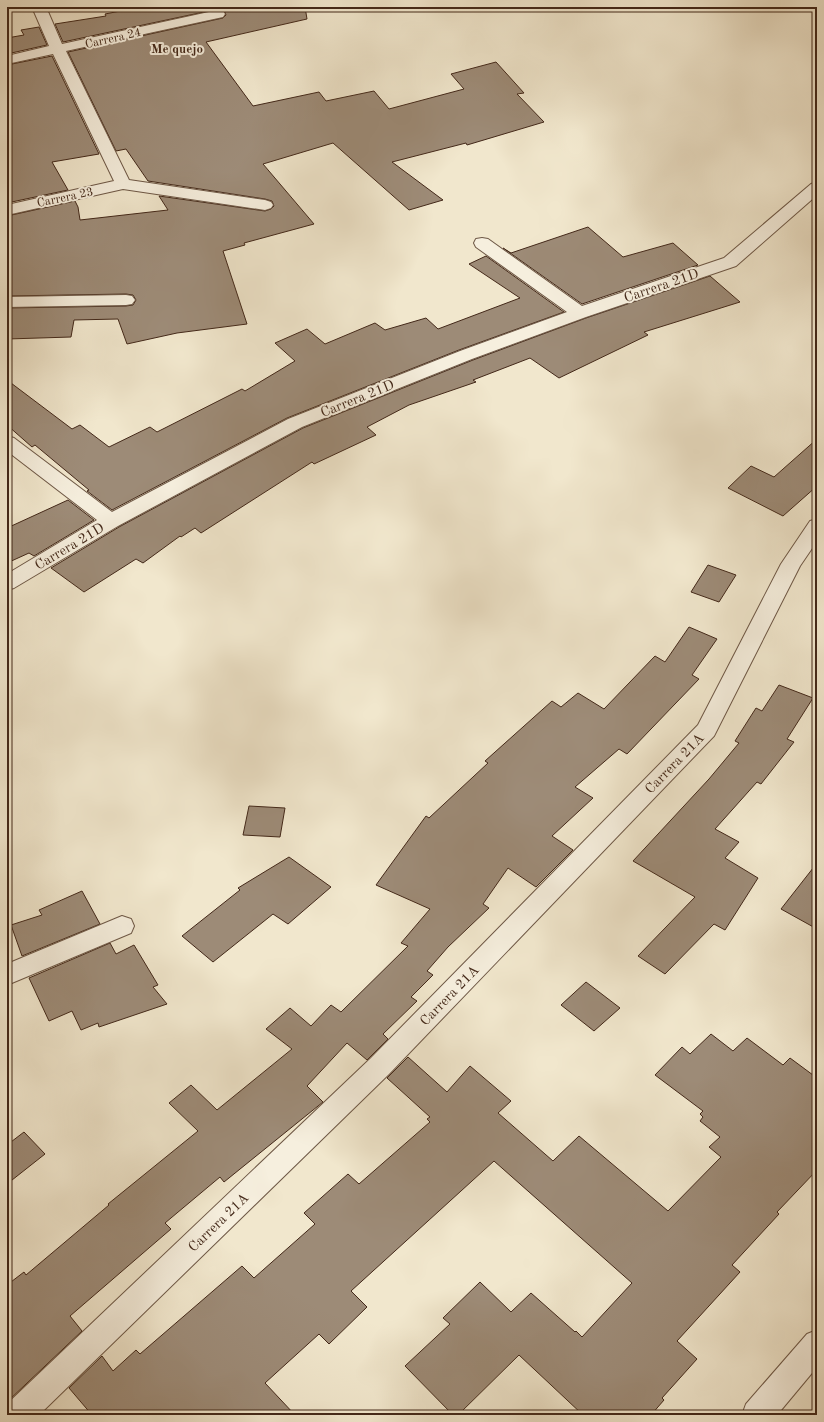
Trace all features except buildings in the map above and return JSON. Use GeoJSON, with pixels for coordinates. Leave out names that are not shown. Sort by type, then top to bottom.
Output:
{"type":"FeatureCollection","features":[{"type":"Feature","properties":{"kind":"street"},"geometry":{"type":"LineString","coordinates":[[39,7],[58,50],[123,184],[264,205]]}},
{"type":"Feature","properties":{"kind":"street","name":"Carrera 24"},"geometry":{"type":"LineString","coordinates":[[7,60],[218,14]]}},
{"type":"Feature","properties":{"kind":"street","name":"Carrera 23"},"geometry":{"type":"LineString","coordinates":[[7,210],[123,184]]}},
{"type":"Feature","properties":{"kind":"street","name":"Carrera 21D"},"geometry":{"type":"LineString","coordinates":[[7,583],[111,521],[295,423],[466,355],[580,313],[730,262],[817,187]]}},
{"type":"Feature","properties":{"kind":"street"},"geometry":{"type":"LineString","coordinates":[[482,243],[580,313]]}},
{"type":"Feature","properties":{"kind":"street"},"geometry":{"type":"LineString","coordinates":[[7,302],[126,300]]}},
{"type":"Feature","properties":{"kind":"street"},"geometry":{"type":"LineString","coordinates":[[7,442],[111,521]]}},
{"type":"Feature","properties":{"kind":"street","name":"Carrera 21A"},"geometry":{"type":"LineString","coordinates":[[17,1415],[380,1066],[706,730],[791,564],[817,526]]}},
{"type":"Feature","properties":{"kind":"street"},"geometry":{"type":"LineString","coordinates":[[7,976],[122,926]]}},
{"type":"Feature","properties":{"kind":"street"},"geometry":{"type":"LineString","coordinates":[[757,1415],[817,1344]]}},
{"type":"Feature","properties":{"kind":"district","name":"Me quejo"},"geometry":{"type":"Point","coordinates":[177,48]}}]}
